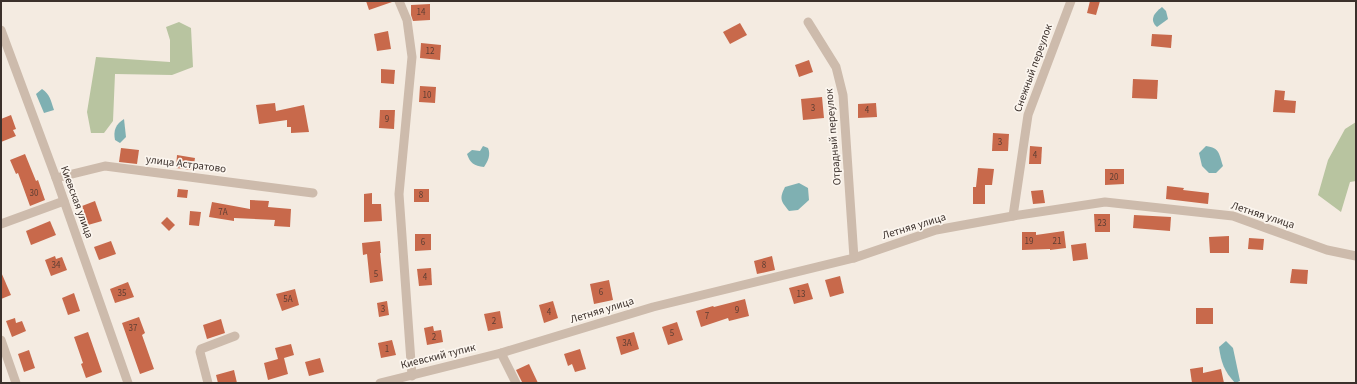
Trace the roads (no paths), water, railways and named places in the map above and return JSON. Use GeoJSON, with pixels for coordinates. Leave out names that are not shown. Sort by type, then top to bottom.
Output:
{"type":"FeatureCollection","features":[{"type":"Feature","properties":{"kind":"street"},"geometry":{"type":"LineString","coordinates":[[399,1],[407,20],[412,57],[399,194],[412,376]]}},
{"type":"Feature","properties":{"kind":"street","name":"Снежный переулок"},"geometry":{"type":"LineString","coordinates":[[1013,216],[1028,114],[1071,1]]}},
{"type":"Feature","properties":{"kind":"street","name":"Отрадный переулок"},"geometry":{"type":"LineString","coordinates":[[808,22],[836,67],[843,95],[854,258]]}},
{"type":"Feature","properties":{"kind":"street","name":"Киевская улица"},"geometry":{"type":"LineString","coordinates":[[1,30],[56,178],[128,383]]}},
{"type":"Feature","properties":{"kind":"street","name":"улица Астратово"},"geometry":{"type":"LineString","coordinates":[[56,178],[105,166],[313,193]]}},
{"type":"Feature","properties":{"kind":"street"},"geometry":{"type":"LineString","coordinates":[[1,224],[64,201]]}},
{"type":"Feature","properties":{"kind":"street","name":"Летняя улица"},"geometry":{"type":"LineString","coordinates":[[505,351],[653,307],[854,258],[936,230],[1013,216],[1105,202],[1234,216],[1327,250],[1356,256]]}},
{"type":"Feature","properties":{"kind":"street"},"geometry":{"type":"LineString","coordinates":[[208,383],[200,352],[201,349],[235,336]]}},
{"type":"Feature","properties":{"kind":"street"},"geometry":{"type":"LineString","coordinates":[[1,340],[16,383]]}},
{"type":"Feature","properties":{"kind":"street"},"geometry":{"type":"LineString","coordinates":[[505,351],[516,383]]}},
{"type":"Feature","properties":{"kind":"street","name":"Киевский тупик"},"geometry":{"type":"LineString","coordinates":[[380,383],[505,351]]}},
{"type":"Feature","properties":{"kind":"water"},"geometry":{"type":"Polygon","coordinates":[[[1162,7],[1166,11],[1168,19],[1157,27],[1153,22],[1153,19],[1162,7]]]}},
{"type":"Feature","properties":{"kind":"water"},"geometry":{"type":"Polygon","coordinates":[[[42,89],[49,95],[54,110],[44,113],[36,94],[42,89]]]}},
{"type":"Feature","properties":{"kind":"water"},"geometry":{"type":"Polygon","coordinates":[[[124,119],[126,137],[120,143],[115,140],[114,133],[117,125],[124,119]]]}},
{"type":"Feature","properties":{"kind":"water"},"geometry":{"type":"Polygon","coordinates":[[[483,146],[488,148],[489,153],[488,160],[484,167],[473,164],[467,154],[472,150],[480,151],[483,146]]]}},
{"type":"Feature","properties":{"kind":"water"},"geometry":{"type":"Polygon","coordinates":[[[1206,146],[1214,148],[1220,155],[1223,166],[1216,173],[1209,173],[1202,166],[1199,153],[1206,146]]]}},
{"type":"Feature","properties":{"kind":"water"},"geometry":{"type":"Polygon","coordinates":[[[799,183],[808,188],[809,200],[798,210],[789,211],[782,200],[783,191],[785,187],[799,183]]]}},
{"type":"Feature","properties":{"kind":"water"},"geometry":{"type":"Polygon","coordinates":[[[1226,341],[1233,348],[1240,381],[1235,383],[1226,370],[1221,357],[1219,347],[1226,341]]]}}]}
